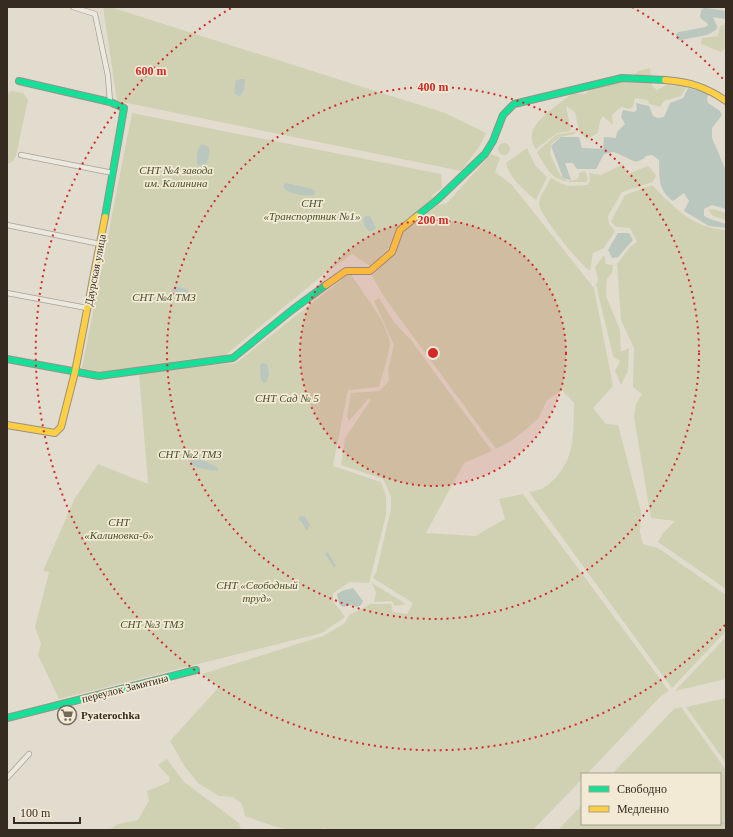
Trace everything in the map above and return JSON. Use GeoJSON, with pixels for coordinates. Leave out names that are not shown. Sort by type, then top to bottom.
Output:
{"type":"FeatureCollection","features":[{"type":"Feature","properties":{"kind":"street"},"geometry":{"type":"LineString","coordinates":[[20,81],[110,102],[108,76],[95,14],[73,7]]}},
{"type":"Feature","properties":{"kind":"street"},"geometry":{"type":"LineString","coordinates":[[7,358],[99,376],[233,358],[292,310],[346,271],[370,271],[388,256],[392,252],[400,230],[437,200],[485,154],[493,141],[502,114],[514,104],[622,78],[678,81],[709,90],[726,101]]}},
{"type":"Feature","properties":{"kind":"street","name":"Даурская улица"},"geometry":{"type":"LineString","coordinates":[[7,425],[55,433],[58,430],[75,372],[124,115],[124,108],[110,102]]}},
{"type":"Feature","properties":{"kind":"street"},"geometry":{"type":"LineString","coordinates":[[21,155],[114,173]]}},
{"type":"Feature","properties":{"kind":"street"},"geometry":{"type":"LineString","coordinates":[[7,225],[100,244]]}},
{"type":"Feature","properties":{"kind":"street"},"geometry":{"type":"LineString","coordinates":[[7,293],[88,308]]}},
{"type":"Feature","properties":{"kind":"street","name":"переулок Замятина"},"geometry":{"type":"LineString","coordinates":[[7,718],[196,670]]}},
{"type":"Feature","properties":{"kind":"street"},"geometry":{"type":"LineString","coordinates":[[7,778],[29,754]]}},
{"type":"Feature","properties":{"kind":"green space"},"geometry":{"type":"Polygon","coordinates":[[[103,7],[110,7],[445,113],[486,133],[479,147],[461,171],[117,101],[103,7]]]}},
{"type":"Feature","properties":{"kind":"green space"},"geometry":{"type":"Polygon","coordinates":[[[726,24],[726,48],[721,52],[701,44],[702,38],[718,36],[720,26],[726,24]]]}},
{"type":"Feature","properties":{"kind":"green space"},"geometry":{"type":"Polygon","coordinates":[[[650,68],[652,86],[657,90],[667,85],[687,86],[681,96],[664,101],[660,107],[649,104],[648,100],[635,98],[633,107],[629,109],[621,107],[612,115],[613,125],[603,116],[600,121],[598,133],[587,139],[579,131],[575,112],[566,106],[571,131],[557,133],[536,149],[532,141],[532,132],[536,125],[550,110],[573,93],[586,94],[588,90],[630,78],[639,71],[650,68]]]}},
{"type":"Feature","properties":{"kind":"green space"},"geometry":{"type":"Polygon","coordinates":[[[11,91],[23,93],[28,100],[16,156],[12,162],[7,164],[7,94],[11,91]]]}},
{"type":"Feature","properties":{"kind":"green space"},"geometry":{"type":"Polygon","coordinates":[[[132,113],[441,174],[442,188],[430,197],[436,196],[397,227],[390,247],[370,266],[352,254],[323,275],[223,357],[100,372],[82,368],[132,113]]]}},
{"type":"Feature","properties":{"kind":"green space"},"geometry":{"type":"Polygon","coordinates":[[[576,131],[574,134],[560,137],[551,144],[550,154],[561,176],[568,181],[561,180],[551,173],[546,168],[537,152],[556,135],[576,131]]]}},
{"type":"Feature","properties":{"kind":"green space"},"geometry":{"type":"Polygon","coordinates":[[[504,143],[508,145],[510,149],[508,153],[504,155],[500,153],[498,149],[500,145],[504,143]]]}},
{"type":"Feature","properties":{"kind":"green space"},"geometry":{"type":"Polygon","coordinates":[[[527,148],[535,165],[547,177],[536,200],[514,179],[506,163],[527,148]]]}},
{"type":"Feature","properties":{"kind":"green space"},"geometry":{"type":"Polygon","coordinates":[[[491,154],[500,158],[495,172],[512,185],[594,288],[613,386],[593,408],[606,424],[618,425],[641,512],[640,532],[643,544],[658,548],[726,595],[726,631],[672,688],[529,492],[542,489],[548,485],[557,476],[568,459],[573,432],[574,403],[562,390],[547,400],[538,419],[513,440],[496,449],[384,297],[372,276],[396,252],[403,231],[438,205],[447,203],[491,154]]]}},
{"type":"Feature","properties":{"kind":"green space"},"geometry":{"type":"Polygon","coordinates":[[[623,164],[627,174],[648,166],[656,175],[653,182],[622,192],[608,216],[609,224],[615,231],[604,248],[593,253],[590,271],[578,260],[561,239],[541,210],[539,201],[551,178],[567,186],[588,185],[590,180],[589,173],[601,175],[623,164]]]}},
{"type":"Feature","properties":{"kind":"green space"},"geometry":{"type":"Polygon","coordinates":[[[585,171],[588,178],[586,182],[568,181],[578,179],[579,173],[585,171]]]}},
{"type":"Feature","properties":{"kind":"green space"},"geometry":{"type":"Polygon","coordinates":[[[652,185],[668,201],[693,221],[714,228],[726,230],[726,589],[658,542],[663,533],[675,521],[651,518],[634,417],[636,404],[642,394],[633,387],[634,348],[621,320],[617,264],[631,246],[637,242],[630,228],[616,227],[611,221],[625,195],[652,185]]]}},
{"type":"Feature","properties":{"kind":"green space"},"geometry":{"type":"Polygon","coordinates":[[[713,209],[726,213],[726,220],[713,216],[708,210],[713,209]]]}},
{"type":"Feature","properties":{"kind":"green space"},"geometry":{"type":"Polygon","coordinates":[[[604,255],[606,264],[613,265],[612,273],[607,279],[606,296],[620,330],[621,352],[629,348],[628,371],[621,385],[615,371],[620,361],[613,356],[596,285],[598,279],[595,267],[604,255]]]}},
{"type":"Feature","properties":{"kind":"green space"},"geometry":{"type":"Polygon","coordinates":[[[350,273],[379,316],[388,333],[390,342],[379,387],[348,390],[333,466],[381,482],[386,496],[386,515],[369,583],[350,582],[333,593],[333,601],[345,617],[322,633],[59,699],[38,655],[41,644],[35,627],[49,572],[43,571],[75,498],[98,464],[148,484],[139,373],[236,363],[350,273]]]}},
{"type":"Feature","properties":{"kind":"green space"},"geometry":{"type":"Polygon","coordinates":[[[379,298],[394,322],[411,340],[492,451],[464,463],[426,533],[475,536],[505,519],[499,499],[523,494],[669,691],[661,696],[588,773],[581,773],[581,780],[533,830],[324,830],[325,828],[303,831],[284,829],[245,816],[242,804],[233,797],[219,796],[198,783],[185,767],[170,741],[219,687],[202,674],[323,636],[345,623],[349,615],[371,604],[391,604],[393,612],[407,614],[413,603],[373,578],[376,573],[391,509],[391,496],[383,479],[341,465],[345,438],[371,400],[368,399],[349,421],[347,417],[351,393],[380,391],[389,380],[388,369],[394,345],[374,301],[379,298]]]}},
{"type":"Feature","properties":{"kind":"green space"},"geometry":{"type":"Polygon","coordinates":[[[372,583],[406,604],[395,606],[392,601],[374,602],[376,593],[372,583]]]}},
{"type":"Feature","properties":{"kind":"green space"},"geometry":{"type":"Polygon","coordinates":[[[726,637],[726,679],[675,691],[726,637]]]}},
{"type":"Feature","properties":{"kind":"green space"},"geometry":{"type":"Polygon","coordinates":[[[726,698],[726,763],[686,707],[726,698]]]}},
{"type":"Feature","properties":{"kind":"green space"},"geometry":{"type":"Polygon","coordinates":[[[681,707],[726,770],[726,830],[558,830],[581,806],[581,825],[721,825],[721,773],[613,773],[674,709],[681,707]]]}},
{"type":"Feature","properties":{"kind":"green space"},"geometry":{"type":"Polygon","coordinates":[[[167,759],[184,782],[239,823],[241,830],[109,830],[118,824],[138,820],[149,801],[147,791],[169,782],[170,778],[158,765],[167,759]]]}},
{"type":"Feature","properties":{"kind":"shaded area"},"geometry":{"type":"Polygon","coordinates":[[[245,79],[244,90],[240,97],[234,93],[236,81],[245,79]]]}},
{"type":"Feature","properties":{"kind":"shaded area"},"geometry":{"type":"Polygon","coordinates":[[[688,88],[709,93],[707,98],[708,103],[720,111],[722,115],[712,128],[712,138],[726,171],[726,209],[712,205],[704,209],[704,216],[726,224],[726,228],[709,226],[684,211],[689,201],[684,193],[673,201],[668,197],[660,183],[659,160],[652,155],[646,156],[636,162],[614,152],[604,154],[596,169],[577,169],[573,163],[565,163],[571,180],[563,178],[551,146],[561,137],[579,137],[582,148],[603,149],[604,137],[616,138],[617,132],[625,124],[621,117],[623,110],[634,112],[637,110],[636,103],[649,106],[653,116],[658,118],[664,117],[670,103],[683,98],[688,88]]]}},
{"type":"Feature","properties":{"kind":"shaded area"},"geometry":{"type":"Polygon","coordinates":[[[202,144],[209,147],[209,157],[205,166],[197,165],[198,151],[202,144]]]}},
{"type":"Feature","properties":{"kind":"shaded area"},"geometry":{"type":"Polygon","coordinates":[[[286,183],[312,189],[316,192],[311,196],[293,193],[283,187],[286,183]]]}},
{"type":"Feature","properties":{"kind":"shaded area"},"geometry":{"type":"Polygon","coordinates":[[[366,216],[370,216],[376,228],[373,231],[369,231],[365,227],[363,219],[366,216]]]}},
{"type":"Feature","properties":{"kind":"shaded area"},"geometry":{"type":"Polygon","coordinates":[[[618,233],[629,233],[633,240],[618,257],[612,258],[608,250],[618,233]]]}},
{"type":"Feature","properties":{"kind":"shaded area"},"geometry":{"type":"Polygon","coordinates":[[[174,286],[186,289],[190,294],[185,299],[176,299],[171,293],[174,286]]]}},
{"type":"Feature","properties":{"kind":"shaded area"},"geometry":{"type":"Polygon","coordinates":[[[262,363],[267,364],[269,374],[267,382],[263,383],[261,379],[260,365],[262,363]]]}},
{"type":"Feature","properties":{"kind":"shaded area"},"geometry":{"type":"Polygon","coordinates":[[[188,457],[202,460],[219,468],[217,471],[197,468],[190,463],[188,457]]]}},
{"type":"Feature","properties":{"kind":"shaded area"},"geometry":{"type":"Polygon","coordinates":[[[300,516],[305,517],[310,525],[307,531],[301,521],[298,520],[300,516]]]}},
{"type":"Feature","properties":{"kind":"shaded area"},"geometry":{"type":"Polygon","coordinates":[[[328,552],[336,566],[334,567],[325,554],[328,552]]]}},
{"type":"Feature","properties":{"kind":"shaded area"},"geometry":{"type":"Polygon","coordinates":[[[353,588],[363,601],[361,605],[357,607],[352,605],[343,607],[339,604],[337,594],[353,588]]]}},
{"type":"Feature","properties":{"kind":"waterway"},"geometry":{"type":"LineString","coordinates":[[680,36],[706,31],[713,27],[710,20],[704,16],[705,12],[726,15]]}},
{"type":"Feature","properties":{"kind":"waterway"},"geometry":{"type":"LineString","coordinates":[[721,823],[726,823]]}},
{"type":"Feature","properties":{"kind":"traffic: fast"},"geometry":{"type":"LineString","coordinates":[[417,216],[437,200],[485,154],[493,141],[503,115],[514,104],[622,78],[665,80]]}},
{"type":"Feature","properties":{"kind":"traffic: fast"},"geometry":{"type":"LineString","coordinates":[[19,81],[110,102],[124,108],[105,217]]}},
{"type":"Feature","properties":{"kind":"traffic: fast"},"geometry":{"type":"LineString","coordinates":[[7,359],[99,376],[233,358],[292,310],[326,285]]}},
{"type":"Feature","properties":{"kind":"traffic: fast"},"geometry":{"type":"LineString","coordinates":[[7,718],[196,670]]}},
{"type":"Feature","properties":{"kind":"traffic: slow"},"geometry":{"type":"LineString","coordinates":[[665,80],[697,86],[712,92],[726,101]]}},
{"type":"Feature","properties":{"kind":"traffic: slow"},"geometry":{"type":"LineString","coordinates":[[326,285],[346,271],[370,271],[392,252],[400,230],[417,216]]}},
{"type":"Feature","properties":{"kind":"traffic: slow"},"geometry":{"type":"LineString","coordinates":[[7,425],[55,433],[61,427],[75,372],[105,217]]}},
{"type":"Feature","properties":{"kind":"place","name":"Pyaterochka"},"geometry":{"type":"Point","coordinates":[67,715]}},
{"type":"Feature","properties":{"kind":"park label","name":"СНТ №4 завода им. Калинина"},"geometry":{"type":"Point","coordinates":[176,176]}},
{"type":"Feature","properties":{"kind":"park label","name":"СНТ «Транспортник №1»"},"geometry":{"type":"Point","coordinates":[312,209]}},
{"type":"Feature","properties":{"kind":"park label","name":"СНТ №4 ТМЗ"},"geometry":{"type":"Point","coordinates":[164,297]}},
{"type":"Feature","properties":{"kind":"park label","name":"СНТ Сад № 5"},"geometry":{"type":"Point","coordinates":[287,398]}},
{"type":"Feature","properties":{"kind":"park label","name":"СНТ №2 ТМЗ"},"geometry":{"type":"Point","coordinates":[190,454]}},
{"type":"Feature","properties":{"kind":"park label","name":"СНТ «Калиновка-6»"},"geometry":{"type":"Point","coordinates":[119,528]}},
{"type":"Feature","properties":{"kind":"park label","name":"СНТ «Свободный труд»"},"geometry":{"type":"Point","coordinates":[257,591]}},
{"type":"Feature","properties":{"kind":"park label","name":"СНТ №3 ТМЗ"},"geometry":{"type":"Point","coordinates":[152,624]}}]}
